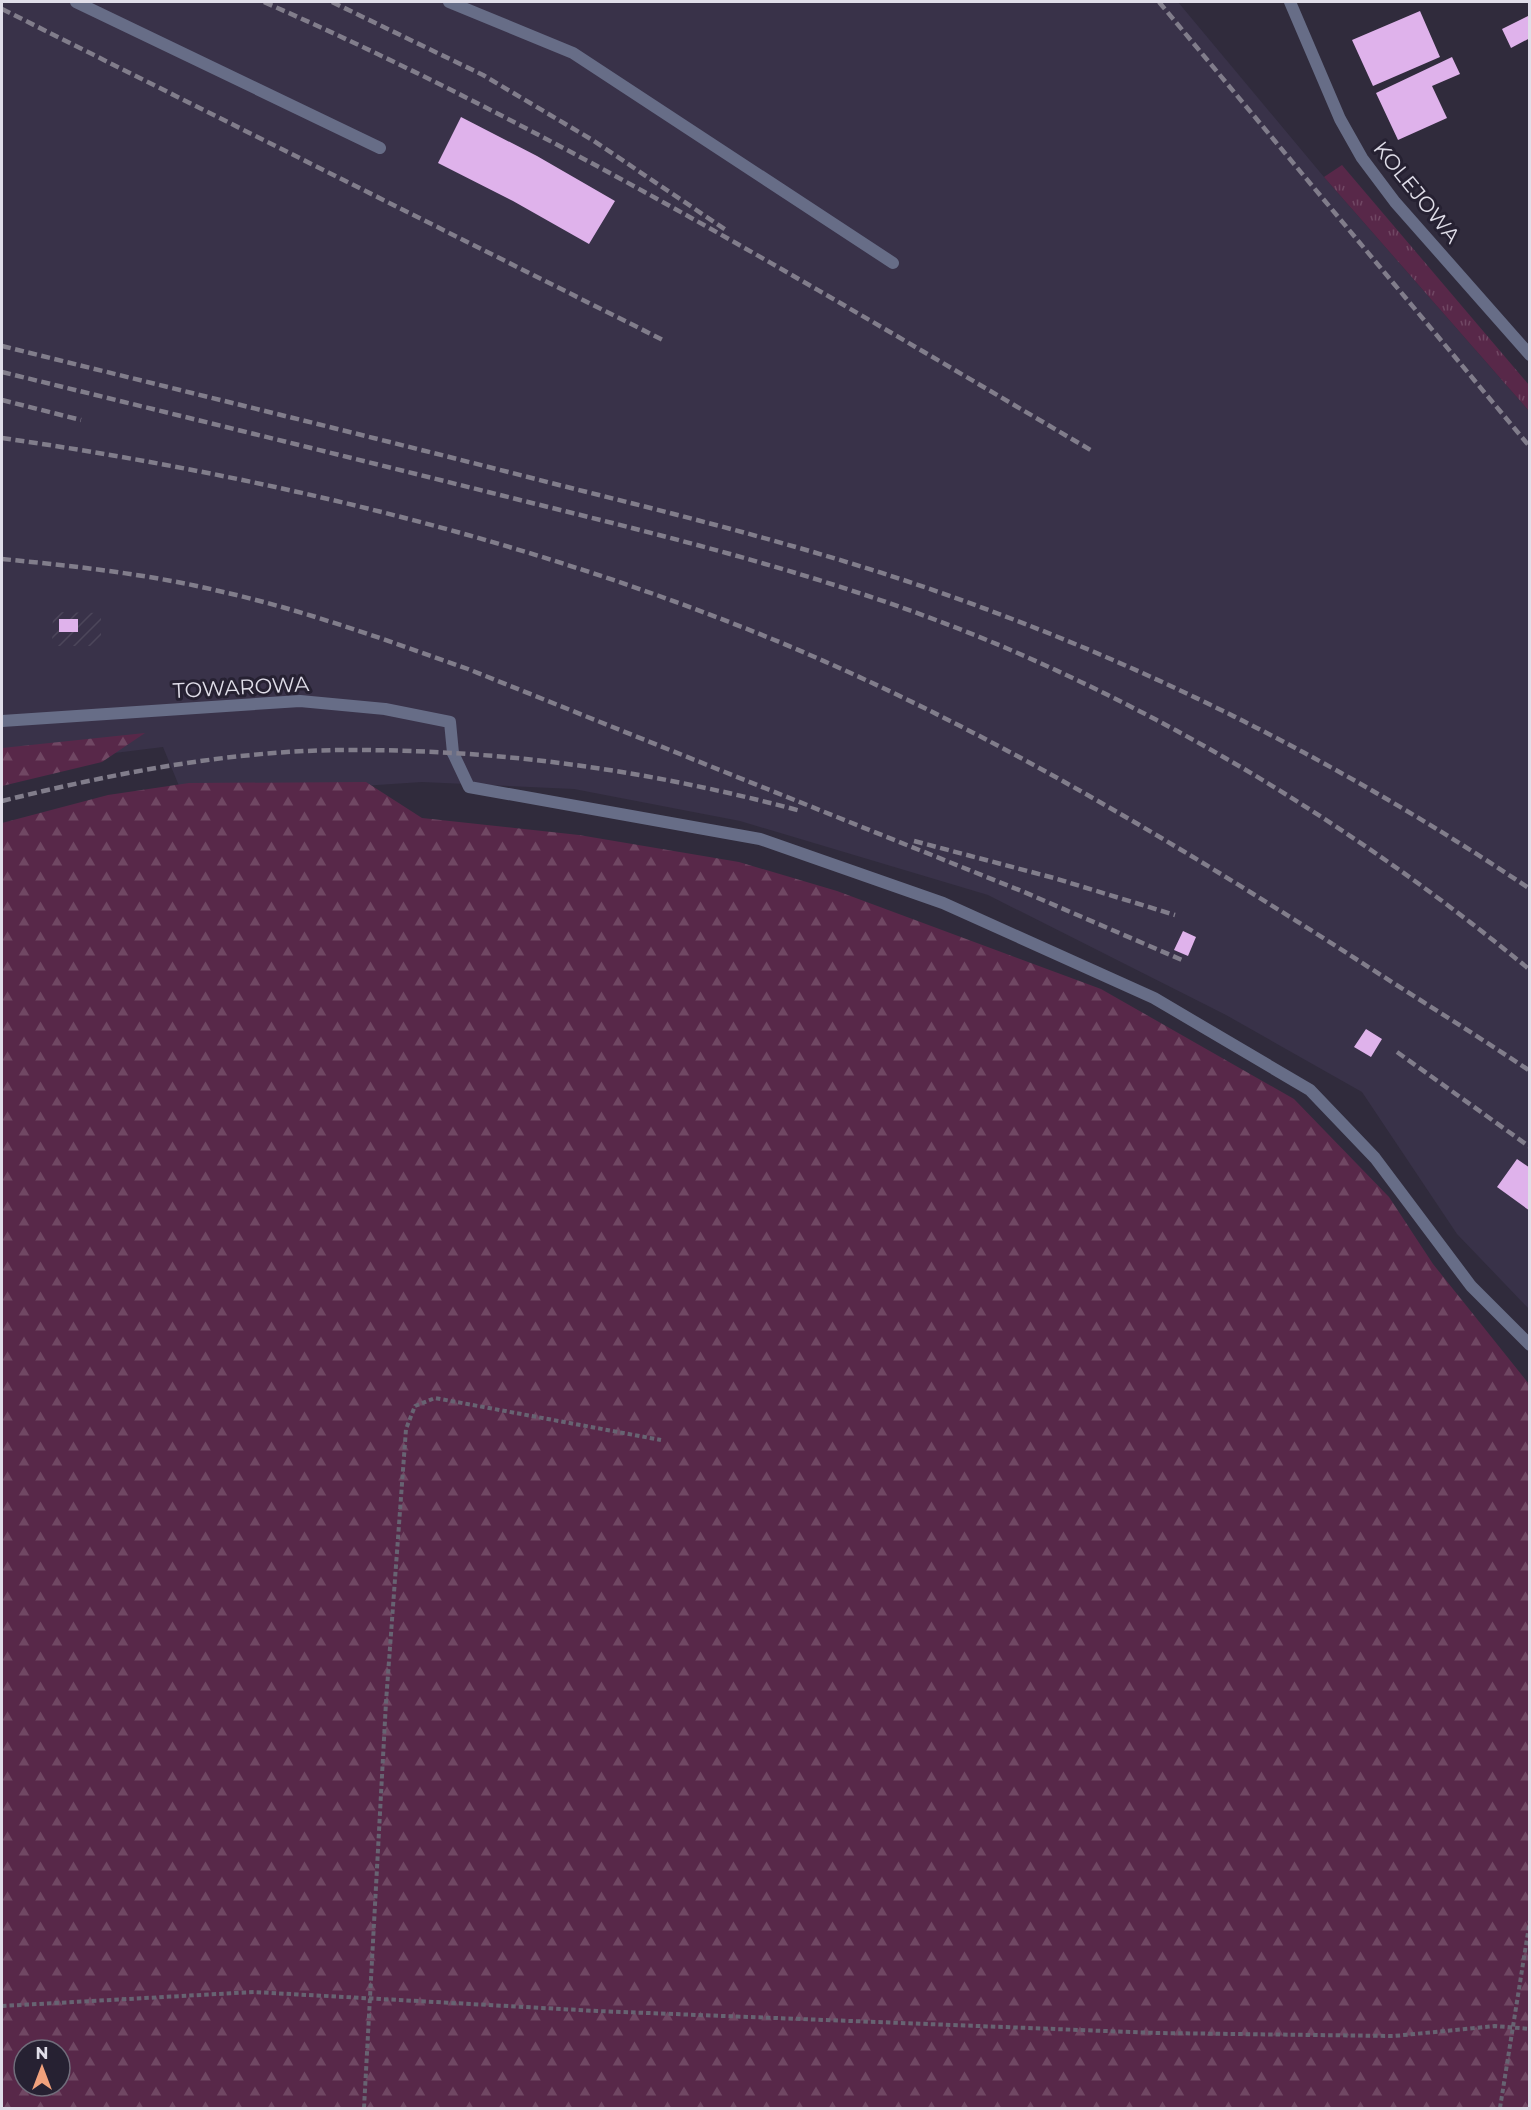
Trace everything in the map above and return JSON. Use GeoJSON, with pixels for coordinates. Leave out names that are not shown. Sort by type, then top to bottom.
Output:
{"type":"FeatureCollection","features":[{"type":"Feature","properties":{"kind":"street"},"geometry":{"type":"LineString","coordinates":[[76,2],[380,148]]}},
{"type":"Feature","properties":{"kind":"street"},"geometry":{"type":"LineString","coordinates":[[449,2],[573,53],[893,262]]}},
{"type":"Feature","properties":{"kind":"street","name":"KOLEJOWA"},"geometry":{"type":"LineString","coordinates":[[1290,2],[1340,119],[1362,158],[1395,202],[1530,355]]}},
{"type":"Feature","properties":{"kind":"street","name":"TOWAROWA"},"geometry":{"type":"LineString","coordinates":[[2,721],[300,701],[386,710],[450,722],[453,753],[470,787],[760,839],[943,903],[1154,998],[1310,1090],[1375,1158],[1471,1286],[1530,1345]]}},
{"type":"Feature","properties":{"kind":"path"},"geometry":{"type":"LineString","coordinates":[[364,2109],[368,1998],[406,1429],[415,1406],[435,1398],[661,1440]]}},
{"type":"Feature","properties":{"kind":"path"},"geometry":{"type":"LineString","coordinates":[[1500,2109],[1530,1920]]}},
{"type":"Feature","properties":{"kind":"path"},"geometry":{"type":"LineString","coordinates":[[2,2006],[254,1992],[621,2012],[1156,2033],[1394,2036],[1495,2026],[1530,2029]]}},
{"type":"Feature","properties":{"kind":"shaded area"},"geometry":{"type":"Polygon","coordinates":[[[2,2],[1178,2],[1324,177],[1529,411],[1529,1309],[1457,1234],[1362,1092],[1226,1015],[988,895],[740,821],[574,789],[422,782],[184,798],[163,747],[2,767],[2,2]]]}},
{"type":"Feature","properties":{"kind":"shaded area"},"geometry":{"type":"Polygon","coordinates":[[[53,612],[101,613],[101,646],[52,646],[53,612]]]}},
{"type":"Feature","properties":{"kind":"green space"},"geometry":{"type":"Polygon","coordinates":[[[1342,165],[1529,385],[1529,411],[1324,177],[1342,165]]]}},
{"type":"Feature","properties":{"kind":"green space"},"geometry":{"type":"Polygon","coordinates":[[[145,733],[102,762],[2,786],[2,748],[145,733]]]}},
{"type":"Feature","properties":{"kind":"green space"},"geometry":{"type":"Polygon","coordinates":[[[366,782],[422,818],[579,835],[739,862],[837,891],[1101,989],[1294,1099],[1389,1197],[1433,1264],[1529,1384],[1529,2108],[2,2108],[2,823],[108,795],[189,783],[366,782]]]}},
{"type":"Feature","properties":{"kind":"building"},"geometry":{"type":"Polygon","coordinates":[[[1420,11],[1440,57],[1373,86],[1352,40],[1420,11]]]}},
{"type":"Feature","properties":{"kind":"building"},"geometry":{"type":"Polygon","coordinates":[[[1530,15],[1530,38],[1511,48],[1502,29],[1530,15]]]}},
{"type":"Feature","properties":{"kind":"building"},"geometry":{"type":"Polygon","coordinates":[[[1452,57],[1460,74],[1432,86],[1447,118],[1398,140],[1376,93],[1452,57]]]}},
{"type":"Feature","properties":{"kind":"building"},"geometry":{"type":"Polygon","coordinates":[[[461,117],[537,156],[615,201],[589,244],[513,201],[438,163],[461,117]]]}},
{"type":"Feature","properties":{"kind":"building"},"geometry":{"type":"Polygon","coordinates":[[[59,619],[78,619],[78,632],[59,632],[59,619]]]}},
{"type":"Feature","properties":{"kind":"building"},"geometry":{"type":"Polygon","coordinates":[[[1183,931],[1196,937],[1188,956],[1174,950],[1183,931]]]}},
{"type":"Feature","properties":{"kind":"building"},"geometry":{"type":"Polygon","coordinates":[[[1366,1029],[1382,1039],[1371,1057],[1354,1047],[1366,1029]]]}},
{"type":"Feature","properties":{"kind":"building"},"geometry":{"type":"Polygon","coordinates":[[[1517,1159],[1530,1168],[1530,1211],[1497,1187],[1517,1159]]]}},
{"type":"Feature","properties":{"kind":"railway"},"geometry":{"type":"LineString","coordinates":[[264,2],[371,51],[582,158],[788,273],[1094,452]]}},
{"type":"Feature","properties":{"kind":"railway"},"geometry":{"type":"LineString","coordinates":[[332,2],[483,75],[594,141],[726,230]]}},
{"type":"Feature","properties":{"kind":"railway"},"geometry":{"type":"LineString","coordinates":[[1159,2],[1530,447]]}},
{"type":"Feature","properties":{"kind":"railway"},"geometry":{"type":"LineString","coordinates":[[2,9],[665,341]]}},
{"type":"Feature","properties":{"kind":"railway"},"geometry":{"type":"LineString","coordinates":[[2,346],[420,449],[726,528],[836,559],[945,594],[1069,641],[1138,671],[1273,736],[1404,809],[1530,889]]}},
{"type":"Feature","properties":{"kind":"railway"},"geometry":{"type":"LineString","coordinates":[[2,372],[710,548],[829,583],[948,624],[1006,648],[1145,714],[1279,790],[1408,876],[1530,970]]}},
{"type":"Feature","properties":{"kind":"railway"},"geometry":{"type":"LineString","coordinates":[[2,400],[81,420]]}},
{"type":"Feature","properties":{"kind":"railway"},"geometry":{"type":"LineString","coordinates":[[2,438],[199,471],[393,515],[584,570],[772,639],[919,706],[1062,781],[1202,862],[1530,1071]]}},
{"type":"Feature","properties":{"kind":"railway"},"geometry":{"type":"LineString","coordinates":[[2,559],[111,571],[192,585],[314,616],[376,637],[468,669],[1024,892],[1182,960]]}},
{"type":"Feature","properties":{"kind":"railway"},"geometry":{"type":"LineString","coordinates":[[2,801],[127,773],[212,759],[298,751],[341,750],[458,753],[573,765],[687,784],[801,811]]}},
{"type":"Feature","properties":{"kind":"railway"},"geometry":{"type":"LineString","coordinates":[[914,841],[1054,878],[1175,915]]}},
{"type":"Feature","properties":{"kind":"railway"},"geometry":{"type":"LineString","coordinates":[[1397,1052],[1530,1147]]}}]}
